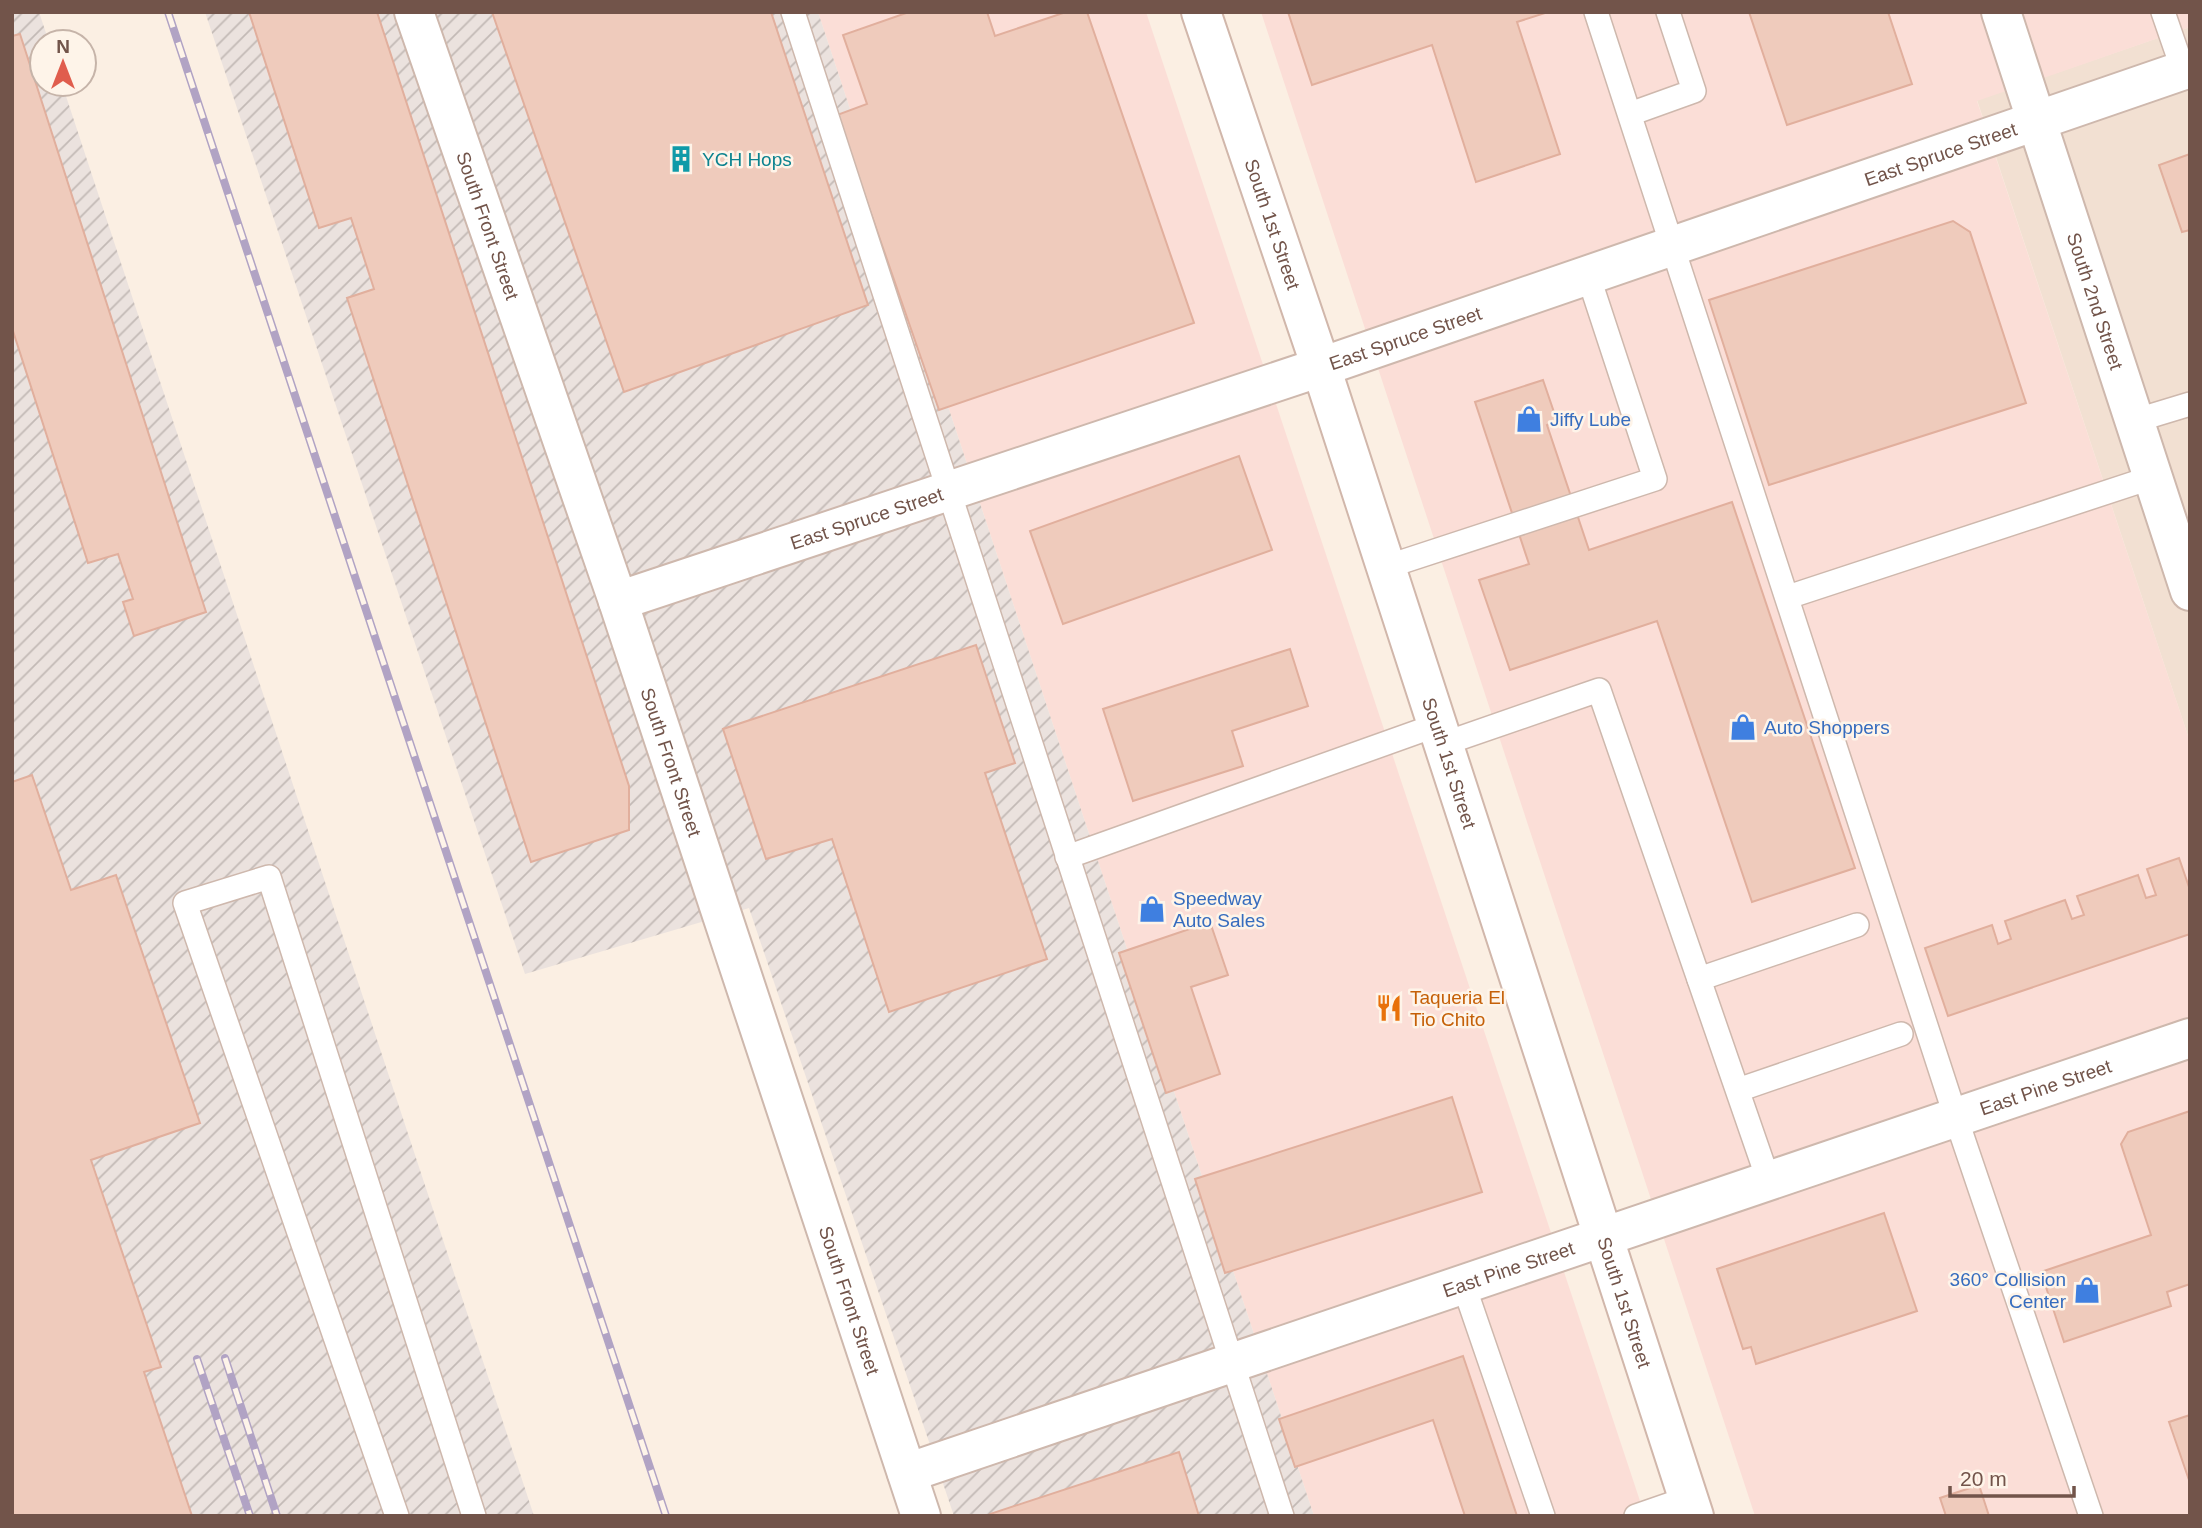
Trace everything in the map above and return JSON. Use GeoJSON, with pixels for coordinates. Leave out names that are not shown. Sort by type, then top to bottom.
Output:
{"type":"FeatureCollection","features":[{"type":"Feature","properties":{"kind":"street","name":"South Front Street"},"geometry":{"type":"LineString","coordinates":[[414,12],[618,601],[921,1516]]}},
{"type":"Feature","properties":{"kind":"street","name":"South 1st Street"},"geometry":{"type":"LineString","coordinates":[[1201,12],[1321,367],[1691,1507]]}},
{"type":"Feature","properties":{"kind":"street","name":"South 2nd Street"},"geometry":{"type":"LineString","coordinates":[[2001,12],[2190,591]]}},
{"type":"Feature","properties":{"kind":"street","name":"East Spruce Street"},"geometry":{"type":"LineString","coordinates":[[618,601],[1321,367],[2187,69]]}},
{"type":"Feature","properties":{"kind":"street","name":"East Pine Street"},"geometry":{"type":"LineString","coordinates":[[907,1473],[1604,1239],[2190,1038]]}},
{"type":"Feature","properties":{"kind":"lane"},"geometry":{"type":"LineString","coordinates":[[793,12],[1282,1516]]}},
{"type":"Feature","properties":{"kind":"lane"},"geometry":{"type":"LineString","coordinates":[[1596,12],[1956,1118],[2091,1516]]}},
{"type":"Feature","properties":{"kind":"lane"},"geometry":{"type":"LineString","coordinates":[[1630,114],[1694,91],[1668,12]]}},
{"type":"Feature","properties":{"kind":"lane"},"geometry":{"type":"LineString","coordinates":[[2163,12],[2187,69]]}},
{"type":"Feature","properties":{"kind":"lane"},"geometry":{"type":"LineString","coordinates":[[1386,567],[1655,479],[1588,275]]}},
{"type":"Feature","properties":{"kind":"lane"},"geometry":{"type":"LineString","coordinates":[[2134,421],[2190,404]]}},
{"type":"Feature","properties":{"kind":"lane"},"geometry":{"type":"LineString","coordinates":[[1787,597],[2153,477]]}},
{"type":"Feature","properties":{"kind":"lane"},"geometry":{"type":"LineString","coordinates":[[1067,857],[1440,734],[1599,691],[1769,1182]]}},
{"type":"Feature","properties":{"kind":"lane"},"geometry":{"type":"LineString","coordinates":[[397,1516],[185,903],[269,877],[474,1516]]}},
{"type":"Feature","properties":{"kind":"lane"},"geometry":{"type":"LineString","coordinates":[[1699,979],[1857,925]]}},
{"type":"Feature","properties":{"kind":"lane"},"geometry":{"type":"LineString","coordinates":[[1738,1090],[1901,1034]]}},
{"type":"Feature","properties":{"kind":"lane"},"geometry":{"type":"LineString","coordinates":[[1464,1286],[1543,1516]]}},
{"type":"Feature","properties":{"kind":"lane"},"geometry":{"type":"LineString","coordinates":[[1636,1516],[1691,1507]]}},
{"type":"Feature","properties":{"kind":"shaded area"},"geometry":{"type":"Polygon","coordinates":[[[12,12],[39,12],[44,28],[28,28],[28,98],[67,98],[534,1516],[12,1516],[12,12]]]}},
{"type":"Feature","properties":{"kind":"shaded area"},"geometry":{"type":"Polygon","coordinates":[[[205,12],[818,12],[1314,1516],[954,1516],[749,908],[525,974],[205,12]]]}},
{"type":"Feature","properties":{"kind":"shaded area"},"geometry":{"type":"Polygon","coordinates":[[[818,12],[1146,12],[1645,1516],[1314,1516],[818,12]]]}},
{"type":"Feature","properties":{"kind":"shaded area"},"geometry":{"type":"Polygon","coordinates":[[[1261,12],[2190,12],[2190,27],[1977,101],[2190,742],[2190,1516],[1755,1516],[1261,12]]]}},
{"type":"Feature","properties":{"kind":"shaded area"},"geometry":{"type":"Polygon","coordinates":[[[2190,27],[2190,742],[1977,100],[2190,27]]]}},
{"type":"Feature","properties":{"kind":"building"},"geometry":{"type":"Polygon","coordinates":[[[249,12],[377,12],[629,786],[629,830],[531,862],[347,298],[374,289],[351,218],[319,228],[249,12]]]}},
{"type":"Feature","properties":{"kind":"building","name":"YCH Hops"},"geometry":{"type":"Polygon","coordinates":[[[492,12],[771,12],[868,305],[624,392],[492,12]]]}},
{"type":"Feature","properties":{"kind":"building"},"geometry":{"type":"Polygon","coordinates":[[[909,12],[987,12],[995,36],[1066,12],[1087,12],[1194,323],[939,410],[837,115],[867,104],[843,35],[909,12]]]}},
{"type":"Feature","properties":{"kind":"building"},"geometry":{"type":"Polygon","coordinates":[[[1288,12],[1548,12],[1517,22],[1560,154],[1476,182],[1432,45],[1312,85],[1288,12]]]}},
{"type":"Feature","properties":{"kind":"building"},"geometry":{"type":"Polygon","coordinates":[[[1749,12],[1888,12],[1912,84],[1787,125],[1749,12]]]}},
{"type":"Feature","properties":{"kind":"building"},"geometry":{"type":"Polygon","coordinates":[[[20,34],[28,59],[28,98],[41,98],[206,612],[134,636],[123,602],[133,599],[118,554],[88,563],[12,328],[12,36],[20,34]]]}},
{"type":"Feature","properties":{"kind":"building"},"geometry":{"type":"Polygon","coordinates":[[[2190,154],[2190,230],[2182,232],[2159,165],[2190,154]]]}},
{"type":"Feature","properties":{"kind":"building"},"geometry":{"type":"Polygon","coordinates":[[[1953,221],[1970,232],[2026,403],[1769,485],[1709,300],[1953,221]]]}},
{"type":"Feature","properties":{"kind":"building"},"geometry":{"type":"Polygon","coordinates":[[[1543,380],[1557,421],[1547,425],[1589,550],[1732,502],[1855,868],[1752,902],[1657,621],[1510,670],[1479,580],[1529,564],[1475,402],[1543,380]]]}},
{"type":"Feature","properties":{"kind":"building"},"geometry":{"type":"Polygon","coordinates":[[[1239,456],[1272,550],[1063,624],[1030,531],[1239,456]]]}},
{"type":"Feature","properties":{"kind":"building"},"geometry":{"type":"Polygon","coordinates":[[[976,645],[1015,763],[985,773],[1047,959],[889,1012],[832,839],[766,859],[723,729],[976,645]]]}},
{"type":"Feature","properties":{"kind":"building"},"geometry":{"type":"Polygon","coordinates":[[[1290,649],[1308,706],[1232,731],[1243,766],[1133,801],[1103,709],[1290,649]]]}},
{"type":"Feature","properties":{"kind":"building"},"geometry":{"type":"Polygon","coordinates":[[[32,775],[71,890],[116,875],[200,1123],[91,1160],[161,1367],[144,1372],[192,1516],[12,1516],[12,782],[32,775]]]}},
{"type":"Feature","properties":{"kind":"building"},"geometry":{"type":"Polygon","coordinates":[[[2179,858],[2190,890],[2190,934],[1948,1016],[1925,948],[1992,925],[1998,944],[2011,939],[2005,921],[2065,900],[2072,919],[2084,915],[2077,896],[2138,875],[2146,898],[2156,895],[2147,869],[2179,858]]]}},
{"type":"Feature","properties":{"kind":"building"},"geometry":{"type":"Polygon","coordinates":[[[1210,922],[1228,975],[1191,987],[1220,1074],[1166,1093],[1119,953],[1210,922]]]}},
{"type":"Feature","properties":{"kind":"building"},"geometry":{"type":"Polygon","coordinates":[[[1452,1097],[1482,1192],[1225,1273],[1195,1179],[1452,1097]]]}},
{"type":"Feature","properties":{"kind":"building"},"geometry":{"type":"Polygon","coordinates":[[[2190,1111],[2190,1284],[2167,1292],[2171,1306],[2064,1342],[2041,1272],[2151,1235],[2121,1144],[2128,1132],[2190,1111]]]}},
{"type":"Feature","properties":{"kind":"building"},"geometry":{"type":"Polygon","coordinates":[[[1884,1213],[1917,1311],[1756,1364],[1751,1347],[1743,1349],[1717,1269],[1884,1213]]]}},
{"type":"Feature","properties":{"kind":"building"},"geometry":{"type":"Polygon","coordinates":[[[1463,1356],[1517,1516],[1465,1516],[1433,1420],[1295,1467],[1279,1419],[1463,1356]]]}},
{"type":"Feature","properties":{"kind":"building"},"geometry":{"type":"Polygon","coordinates":[[[2190,1415],[2190,1483],[2169,1422],[2190,1415]]]}},
{"type":"Feature","properties":{"kind":"building"},"geometry":{"type":"Polygon","coordinates":[[[1179,1452],[1199,1516],[990,1514],[1179,1452]]]}},
{"type":"Feature","properties":{"kind":"building"},"geometry":{"type":"Polygon","coordinates":[[[1979,1485],[1989,1516],[1946,1516],[1940,1498],[1979,1485]]]}},
{"type":"Feature","properties":{"kind":"railway"},"geometry":{"type":"LineString","coordinates":[[168,12],[666,1516]]}},
{"type":"Feature","properties":{"kind":"railway"},"geometry":{"type":"LineString","coordinates":[[225,1358],[277,1516]]}},
{"type":"Feature","properties":{"kind":"railway"},"geometry":{"type":"LineString","coordinates":[[197,1359],[250,1516]]}},
{"type":"Feature","properties":{"kind":"place","name":"YCH Hops"},"geometry":{"type":"Point","coordinates":[681,159]}},
{"type":"Feature","properties":{"kind":"place","name":"Jiffy Lube"},"geometry":{"type":"Point","coordinates":[1529,419]}},
{"type":"Feature","properties":{"kind":"place","name":"Auto Shoppers"},"geometry":{"type":"Point","coordinates":[1743,727]}},
{"type":"Feature","properties":{"kind":"place","name":"Speedway Auto Sales"},"geometry":{"type":"Point","coordinates":[1152,909]}},
{"type":"Feature","properties":{"kind":"place","name":"Taqueria El Tio Chito"},"geometry":{"type":"Point","coordinates":[1389,1008]}},
{"type":"Feature","properties":{"kind":"place","name":"360° Collision Center"},"geometry":{"type":"Point","coordinates":[2087,1290]}}]}
